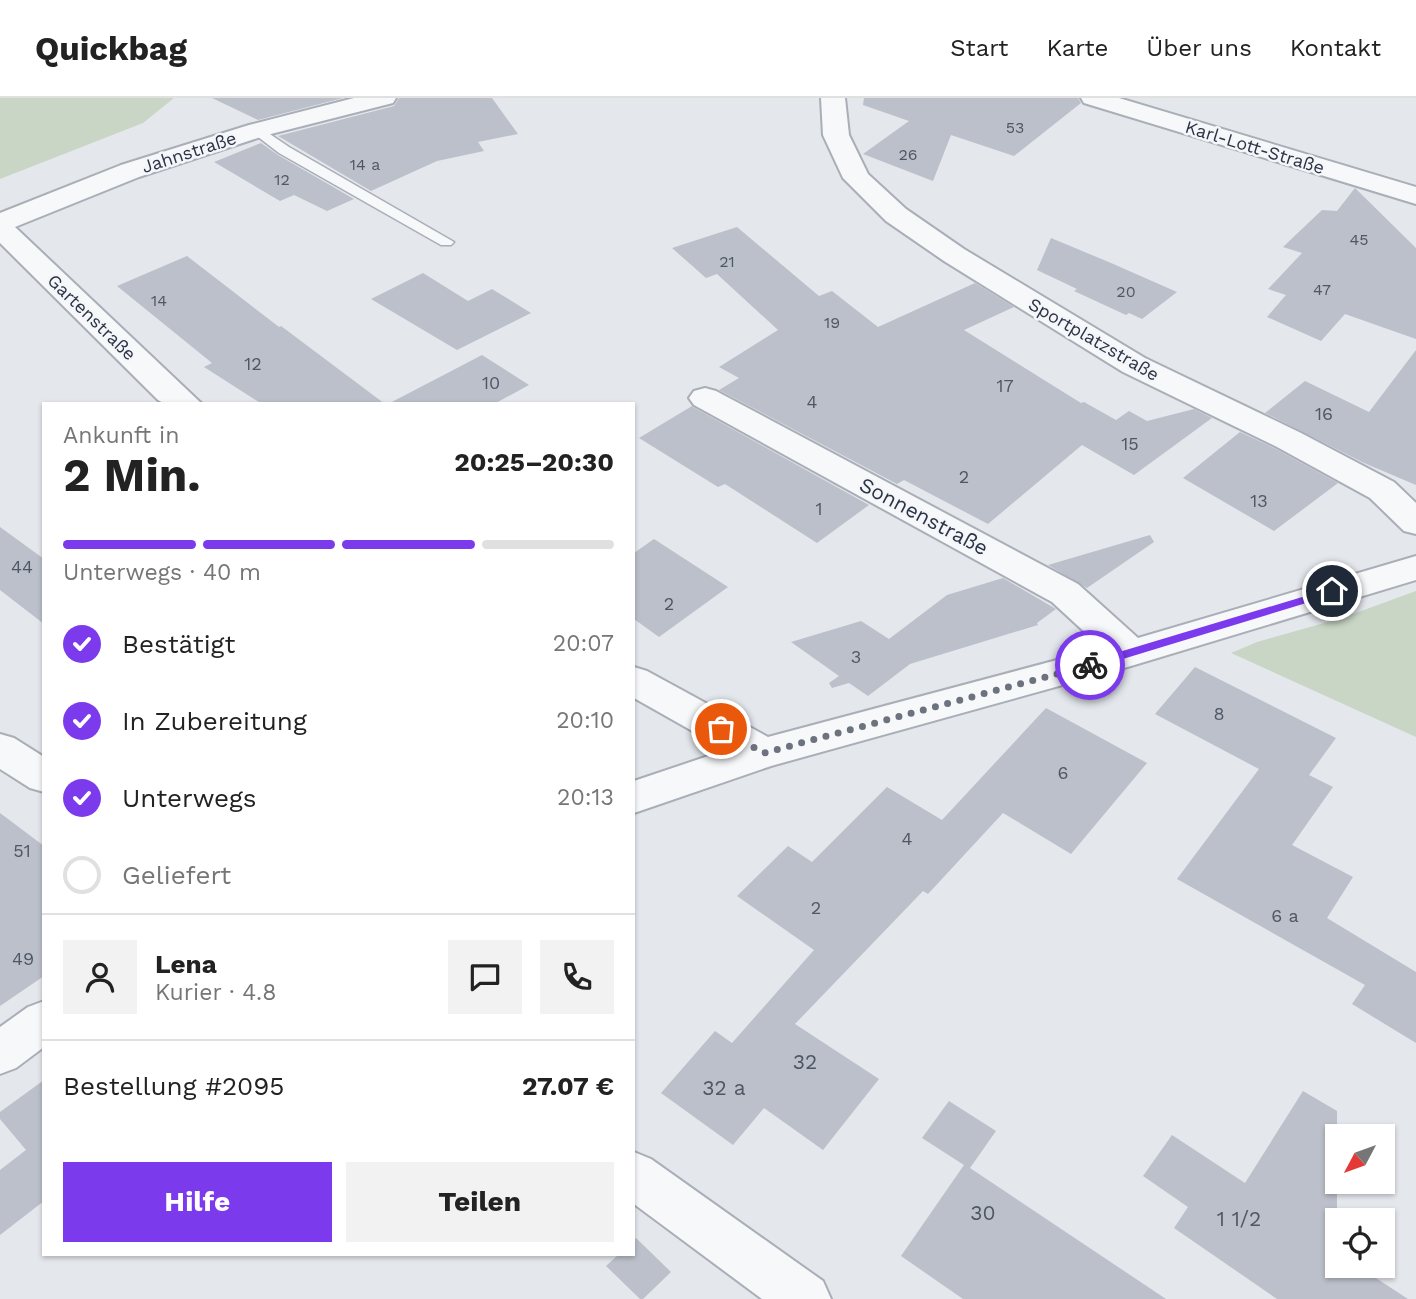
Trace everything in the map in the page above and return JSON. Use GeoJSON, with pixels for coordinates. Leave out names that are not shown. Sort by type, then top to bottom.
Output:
{"type":"FeatureCollection","features":[{"type":"Feature","properties":{"kind":"street","name":"Jahnstraße"},"geometry":{"type":"LineString","coordinates":[[0,225],[130,171],[258,130],[384,98]]}},
{"type":"Feature","properties":{"kind":"street","name":"Sportplatzstraße"},"geometry":{"type":"LineString","coordinates":[[833,98],[836,135],[856,178],[896,215],[954,255],[1133,365],[1289,440],[1382,490],[1416,523]]}},
{"type":"Feature","properties":{"kind":"street","name":"Karl-Lott-Straße"},"geometry":{"type":"LineString","coordinates":[[1093,98],[1416,196]]}},
{"type":"Feature","properties":{"kind":"street","name":"Gartenstraße"},"geometry":{"type":"LineString","coordinates":[[0,225],[169,393],[183,402]]}},
{"type":"Feature","properties":{"kind":"street","name":"Sonnenstraße"},"geometry":{"type":"LineString","coordinates":[[705,398],[1065,593],[1131,653]]}},
{"type":"Feature","properties":{"kind":"street"},"geometry":{"type":"LineString","coordinates":[[635,797],[764,753],[1131,653],[1416,568]]}},
{"type":"Feature","properties":{"kind":"street"},"geometry":{"type":"LineString","coordinates":[[635,682],[764,753]]}},
{"type":"Feature","properties":{"kind":"street"},"geometry":{"type":"LineString","coordinates":[[0,749],[42,776]]}},
{"type":"Feature","properties":{"kind":"street"},"geometry":{"type":"LineString","coordinates":[[0,1053],[42,1022]]}},
{"type":"Feature","properties":{"kind":"street"},"geometry":{"type":"LineString","coordinates":[[635,1176],[805,1299]]}},
{"type":"Feature","properties":{"kind":"lane"},"geometry":{"type":"LineString","coordinates":[[258,130],[284,150],[446,242]]}},
{"type":"Feature","properties":{"kind":"green space"},"geometry":{"type":"Polygon","coordinates":[[[0,98],[174,98],[143,123],[0,179],[0,98]]]}},
{"type":"Feature","properties":{"kind":"green space"},"geometry":{"type":"Polygon","coordinates":[[[1416,591],[1416,737],[1231,653],[1257,642],[1342,618],[1416,591]]]}},
{"type":"Feature","properties":{"kind":"building"},"geometry":{"type":"Polygon","coordinates":[[[212,98],[343,98],[258,120],[212,98]]]}},
{"type":"Feature","properties":{"kind":"building"},"geometry":{"type":"Polygon","coordinates":[[[399,98],[492,98],[518,134],[478,142],[484,151],[437,161],[371,191],[278,136],[394,106],[399,98]]]}},
{"type":"Feature","properties":{"kind":"building"},"geometry":{"type":"Polygon","coordinates":[[[864,98],[1078,98],[1081,103],[1014,156],[951,135],[933,181],[863,154],[909,121],[863,105],[864,98]]]}},
{"type":"Feature","properties":{"kind":"building"},"geometry":{"type":"Polygon","coordinates":[[[261,143],[354,199],[327,211],[294,195],[280,201],[214,162],[261,143]]]}},
{"type":"Feature","properties":{"kind":"building"},"geometry":{"type":"Polygon","coordinates":[[[1355,188],[1416,248],[1416,339],[1345,314],[1321,341],[1267,317],[1286,295],[1268,289],[1302,253],[1283,247],[1322,210],[1337,211],[1355,188]]]}},
{"type":"Feature","properties":{"kind":"building"},"geometry":{"type":"Polygon","coordinates":[[[737,227],[819,296],[832,291],[878,327],[975,283],[1014,307],[964,330],[1081,403],[1084,402],[1116,420],[1129,411],[1147,421],[1194,409],[1212,418],[1134,475],[1082,445],[988,524],[904,480],[897,484],[719,390],[739,378],[719,367],[778,330],[717,274],[706,278],[672,248],[737,227]]]}},
{"type":"Feature","properties":{"kind":"building"},"geometry":{"type":"Polygon","coordinates":[[[1051,238],[1177,292],[1142,319],[1129,313],[1126,315],[1037,270],[1051,238]]]}},
{"type":"Feature","properties":{"kind":"building"},"geometry":{"type":"Polygon","coordinates":[[[187,256],[382,402],[259,402],[204,367],[212,363],[117,286],[187,256]]]}},
{"type":"Feature","properties":{"kind":"building"},"geometry":{"type":"Polygon","coordinates":[[[423,273],[468,301],[492,289],[531,313],[457,350],[371,299],[423,273]]]}},
{"type":"Feature","properties":{"kind":"building"},"geometry":{"type":"Polygon","coordinates":[[[1416,350],[1416,485],[1364,463],[1265,413],[1305,381],[1369,412],[1416,350]]]}},
{"type":"Feature","properties":{"kind":"building"},"geometry":{"type":"Polygon","coordinates":[[[482,355],[529,385],[498,402],[392,402],[482,355]]]}},
{"type":"Feature","properties":{"kind":"building"},"geometry":{"type":"Polygon","coordinates":[[[692,406],[869,505],[817,543],[725,484],[718,487],[639,438],[692,406]]]}},
{"type":"Feature","properties":{"kind":"building"},"geometry":{"type":"Polygon","coordinates":[[[1240,432],[1338,483],[1274,531],[1183,478],[1240,432]]]}},
{"type":"Feature","properties":{"kind":"building"},"geometry":{"type":"Polygon","coordinates":[[[0,527],[42,558],[42,622],[0,590],[0,527]]]}},
{"type":"Feature","properties":{"kind":"building"},"geometry":{"type":"Polygon","coordinates":[[[1150,535],[1154,542],[1087,588],[1048,565],[1150,535]]]}},
{"type":"Feature","properties":{"kind":"building"},"geometry":{"type":"Polygon","coordinates":[[[654,539],[728,587],[659,637],[635,620],[635,552],[654,539]]]}},
{"type":"Feature","properties":{"kind":"building"},"geometry":{"type":"Polygon","coordinates":[[[1003,578],[1056,609],[1037,623],[1038,625],[910,664],[868,696],[849,683],[832,688],[829,683],[839,676],[791,642],[861,621],[889,639],[947,595],[1003,578]]]}},
{"type":"Feature","properties":{"kind":"building"},"geometry":{"type":"Polygon","coordinates":[[[1195,667],[1336,738],[1309,775],[1333,787],[1292,845],[1353,877],[1327,918],[1416,972],[1416,1043],[1352,1004],[1365,985],[1177,879],[1259,769],[1155,714],[1195,667]]]}},
{"type":"Feature","properties":{"kind":"building"},"geometry":{"type":"Polygon","coordinates":[[[1046,708],[1147,763],[1071,854],[1003,813],[928,894],[923,891],[795,1024],[879,1079],[823,1150],[764,1108],[733,1145],[661,1093],[715,1031],[732,1043],[814,950],[737,896],[788,846],[812,862],[887,787],[942,820],[1046,708]]]}},
{"type":"Feature","properties":{"kind":"building"},"geometry":{"type":"Polygon","coordinates":[[[0,813],[42,844],[42,977],[0,1006],[0,813]]]}},
{"type":"Feature","properties":{"kind":"building"},"geometry":{"type":"Polygon","coordinates":[[[42,1081],[42,1203],[0,1235],[0,1170],[26,1150],[0,1119],[0,1112],[42,1081]]]}},
{"type":"Feature","properties":{"kind":"building"},"geometry":{"type":"Polygon","coordinates":[[[1303,1091],[1337,1111],[1337,1124],[1325,1124],[1325,1194],[1337,1194],[1337,1208],[1325,1208],[1325,1278],[1376,1278],[1408,1299],[1277,1299],[1174,1228],[1188,1207],[1143,1176],[1172,1135],[1245,1183],[1303,1091]]]}},
{"type":"Feature","properties":{"kind":"building"},"geometry":{"type":"Polygon","coordinates":[[[949,1101],[996,1131],[970,1168],[1166,1299],[963,1299],[901,1256],[964,1165],[922,1138],[949,1101]]]}},
{"type":"Feature","properties":{"kind":"building"},"geometry":{"type":"Polygon","coordinates":[[[635,1240],[671,1272],[643,1299],[606,1266],[617,1256],[635,1256],[635,1240]]]}},
{"type":"Feature","properties":{"kind":"way so far"},"geometry":{"type":"LineString","coordinates":[[721,729],[764,753],[1090,665]]}},
{"type":"Feature","properties":{"kind":"route"},"geometry":{"type":"LineString","coordinates":[[1090,665],[1332,591]]}}]}
